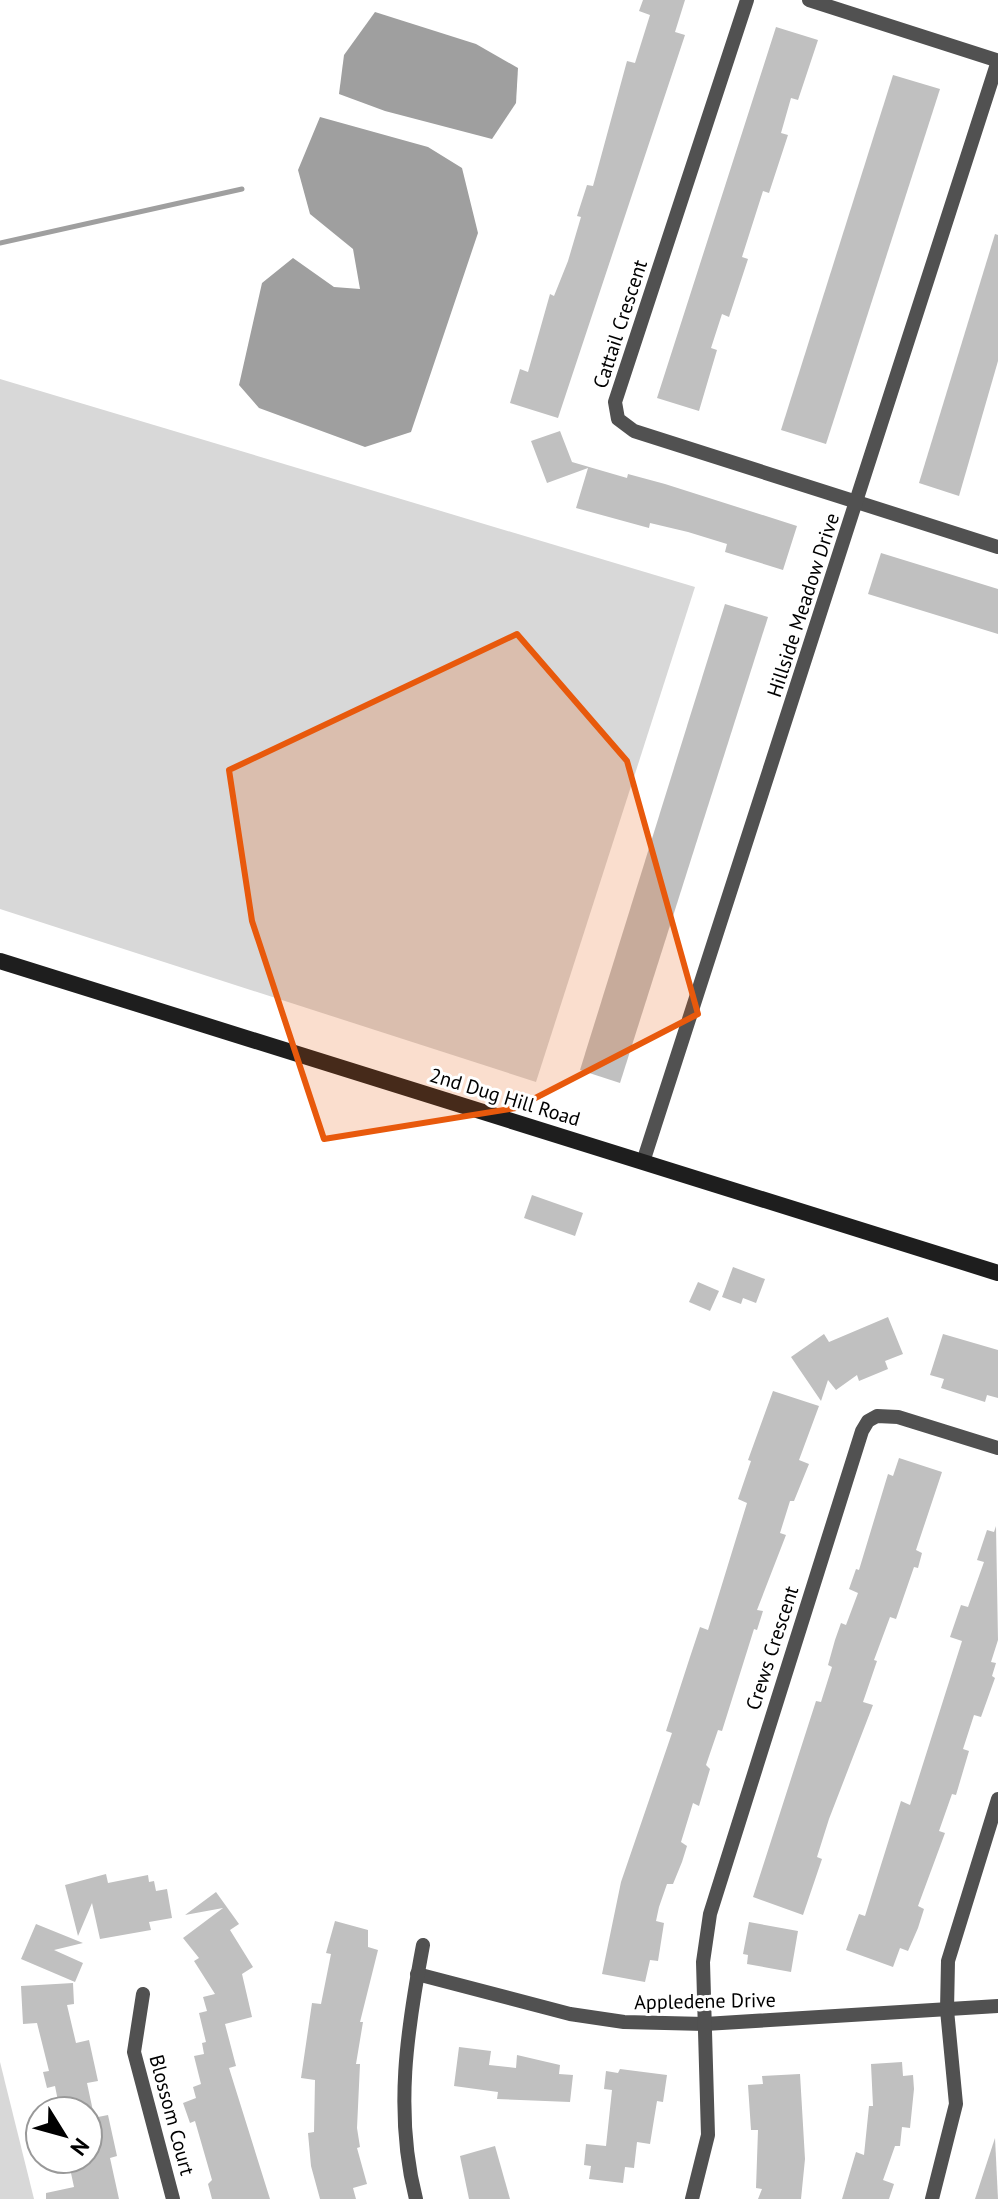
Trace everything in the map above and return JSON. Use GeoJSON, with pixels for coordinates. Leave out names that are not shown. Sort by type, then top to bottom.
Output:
{"type":"FeatureCollection","features":[{"type":"Feature","properties":{"kind":"street","name":"Cattail Crescent"},"geometry":{"type":"LineString","coordinates":[[747,0],[615,402],[618,419],[634,431],[998,547]]}},
{"type":"Feature","properties":{"kind":"street"},"geometry":{"type":"LineString","coordinates":[[809,0],[997,61]]}},
{"type":"Feature","properties":{"kind":"street","name":"Hillside Meadow Drive"},"geometry":{"type":"LineString","coordinates":[[643,1162],[997,61]]}},
{"type":"Feature","properties":{"kind":"street","name":"2nd Dug Hill Road"},"geometry":{"type":"LineString","coordinates":[[0,961],[998,1273]]}},
{"type":"Feature","properties":{"kind":"street","name":"Crews Crescent"},"geometry":{"type":"LineString","coordinates":[[692,2199],[708,2135],[703,1962],[710,1914],[862,1431],[868,1421],[887,1415],[998,1448]]}},
{"type":"Feature","properties":{"kind":"street"},"geometry":{"type":"LineString","coordinates":[[932,2199],[956,2104],[947,2010],[948,1961],[998,1799]]}},
{"type":"Feature","properties":{"kind":"street"},"geometry":{"type":"LineString","coordinates":[[416,2199],[403,2125],[406,2046],[423,1945]]}},
{"type":"Feature","properties":{"kind":"street","name":"Appledene Drive"},"geometry":{"type":"LineString","coordinates":[[417,1974],[596,2019],[705,2024],[998,2006]]}},
{"type":"Feature","properties":{"kind":"street","name":"Blossom Court"},"geometry":{"type":"LineString","coordinates":[[143,1994],[134,2052],[173,2199]]}},
{"type":"Feature","properties":{"kind":"highlighted area"},"geometry":{"type":"Polygon","coordinates":[[[517,634],[627,761],[698,1014],[516,1108],[324,1139],[252,921],[229,770],[517,634]]]}},
{"type":"Feature","properties":{"kind":"shaded area"},"geometry":{"type":"Polygon","coordinates":[[[375,12],[476,44],[518,68],[516,103],[492,139],[385,111],[339,94],[344,55],[375,12]]]}},
{"type":"Feature","properties":{"kind":"shaded area"},"geometry":{"type":"Polygon","coordinates":[[[320,117],[428,147],[462,168],[478,233],[411,432],[365,447],[259,408],[239,385],[262,283],[293,258],[334,287],[360,289],[353,249],[310,214],[298,170],[320,117]]]}},
{"type":"Feature","properties":{"kind":"shaded area"},"geometry":{"type":"Polygon","coordinates":[[[0,379],[695,587],[536,1082],[0,909],[0,379]]]}},
{"type":"Feature","properties":{"kind":"shaded area"},"geometry":{"type":"Polygon","coordinates":[[[0,2062],[24,2159],[24,2175],[28,2175],[34,2199],[0,2199],[0,2062]]]}},
{"type":"Feature","properties":{"kind":"building"},"geometry":{"type":"Polygon","coordinates":[[[643,0],[685,0],[675,32],[685,35],[558,418],[510,403],[520,369],[528,372],[550,294],[554,296],[568,261],[581,217],[577,216],[587,185],[593,186],[627,61],[635,63],[650,15],[639,11],[643,0]]]}},
{"type":"Feature","properties":{"kind":"building"},"geometry":{"type":"Polygon","coordinates":[[[776,27],[818,40],[798,100],[791,98],[781,133],[788,135],[769,193],[763,191],[742,257],[748,259],[729,317],[722,314],[711,348],[717,350],[699,411],[657,398],[776,27]]]}},
{"type":"Feature","properties":{"kind":"building"},"geometry":{"type":"Polygon","coordinates":[[[893,75],[940,89],[826,444],[781,430],[893,75]]]}},
{"type":"Feature","properties":{"kind":"building"},"geometry":{"type":"Polygon","coordinates":[[[995,234],[998,235],[998,361],[959,496],[919,483],[995,234]]]}},
{"type":"Feature","properties":{"kind":"building"},"geometry":{"type":"Polygon","coordinates":[[[560,431],[572,462],[627,478],[628,474],[665,484],[797,526],[783,570],[725,552],[727,544],[688,532],[650,523],[649,528],[576,508],[588,468],[547,483],[531,441],[560,431]]]}},
{"type":"Feature","properties":{"kind":"building"},"geometry":{"type":"Polygon","coordinates":[[[881,553],[998,589],[998,634],[868,594],[881,553]]]}},
{"type":"Feature","properties":{"kind":"building"},"geometry":{"type":"Polygon","coordinates":[[[725,604],[768,617],[620,1083],[580,1070],[725,604]]]}},
{"type":"Feature","properties":{"kind":"building"},"geometry":{"type":"Polygon","coordinates":[[[532,1195],[583,1213],[575,1236],[524,1218],[532,1195]]]}},
{"type":"Feature","properties":{"kind":"building"},"geometry":{"type":"Polygon","coordinates":[[[733,1267],[765,1279],[756,1303],[743,1298],[741,1304],[722,1297],[733,1267]]]}},
{"type":"Feature","properties":{"kind":"building"},"geometry":{"type":"Polygon","coordinates":[[[698,1282],[719,1291],[710,1311],[689,1302],[698,1282]]]}},
{"type":"Feature","properties":{"kind":"building"},"geometry":{"type":"Polygon","coordinates":[[[888,1317],[903,1354],[885,1361],[888,1369],[859,1381],[857,1375],[836,1390],[828,1380],[821,1401],[791,1357],[824,1334],[829,1342],[888,1317]]]}},
{"type":"Feature","properties":{"kind":"building"},"geometry":{"type":"Polygon","coordinates":[[[943,1334],[998,1350],[998,1398],[987,1395],[985,1402],[941,1388],[944,1379],[930,1375],[943,1334]]]}},
{"type":"Feature","properties":{"kind":"building"},"geometry":{"type":"Polygon","coordinates":[[[773,1391],[819,1406],[799,1460],[809,1464],[794,1501],[790,1501],[780,1533],[786,1535],[757,1610],[763,1611],[757,1630],[754,1629],[722,1731],[718,1730],[706,1765],[710,1769],[699,1806],[693,1803],[681,1842],[687,1846],[682,1862],[673,1884],[667,1884],[659,1907],[656,1921],[664,1923],[658,1961],[650,1960],[645,1982],[602,1974],[621,1882],[672,1733],[666,1731],[700,1627],[708,1630],[747,1503],[738,1499],[751,1461],[748,1460],[773,1391]]]}},
{"type":"Feature","properties":{"kind":"building"},"geometry":{"type":"Polygon","coordinates":[[[899,1458],[942,1472],[916,1550],[922,1553],[918,1568],[914,1567],[896,1619],[890,1617],[874,1660],[877,1661],[863,1702],[873,1705],[829,1819],[817,1857],[822,1859],[803,1915],[753,1897],[816,1701],[821,1702],[832,1667],[828,1665],[835,1640],[841,1623],[846,1625],[858,1593],[849,1589],[856,1569],[859,1570],[888,1474],[893,1476],[899,1458]]]}},
{"type":"Feature","properties":{"kind":"building"},"geometry":{"type":"Polygon","coordinates":[[[996,1526],[998,1640],[991,1662],[996,1663],[992,1676],[995,1678],[981,1717],[974,1715],[963,1749],[969,1751],[956,1795],[952,1794],[939,1831],[945,1833],[918,1906],[924,1909],[918,1928],[908,1951],[900,1948],[893,1967],[846,1950],[859,1914],[865,1916],[901,1801],[910,1805],[962,1641],[950,1637],[961,1605],[968,1607],[984,1562],[977,1560],[987,1530],[994,1532],[996,1526]]]}},
{"type":"Feature","properties":{"kind":"building"},"geometry":{"type":"Polygon","coordinates":[[[106,1874],[108,1883],[148,1875],[149,1882],[154,1881],[156,1891],[167,1889],[172,1918],[149,1922],[151,1930],[100,1939],[92,1903],[78,1936],[65,1885],[106,1874]]]}},
{"type":"Feature","properties":{"kind":"building"},"geometry":{"type":"Polygon","coordinates":[[[216,1892],[239,1924],[230,1930],[253,1967],[242,1974],[252,2017],[225,2024],[236,2066],[229,2068],[270,2199],[212,2199],[208,2184],[212,2180],[195,2121],[190,2123],[183,2103],[196,2098],[193,2087],[201,2084],[194,2056],[204,2054],[202,2043],[206,2042],[199,2013],[207,2011],[203,1997],[215,1994],[194,1961],[199,1958],[183,1938],[223,1908],[185,1915],[216,1892]]]}},
{"type":"Feature","properties":{"kind":"building"},"geometry":{"type":"Polygon","coordinates":[[[335,1921],[368,1930],[368,1947],[378,1950],[360,2022],[363,2022],[356,2064],[360,2064],[357,2128],[360,2147],[357,2148],[367,2184],[353,2188],[356,2199],[320,2199],[311,2166],[308,2133],[314,2132],[315,2080],[301,2078],[312,2003],[321,2004],[331,1954],[326,1953],[335,1921]]]}},
{"type":"Feature","properties":{"kind":"building"},"geometry":{"type":"Polygon","coordinates":[[[749,1922],[798,1931],[791,1972],[747,1964],[748,1955],[743,1954],[749,1922]]]}},
{"type":"Feature","properties":{"kind":"building"},"geometry":{"type":"Polygon","coordinates":[[[36,1924],[83,1943],[54,1950],[83,1963],[75,1982],[21,1959],[36,1924]]]}},
{"type":"Feature","properties":{"kind":"building"},"geometry":{"type":"Polygon","coordinates":[[[73,1983],[74,2004],[67,2005],[76,2043],[89,2040],[98,2081],[87,2083],[90,2095],[57,2095],[55,2086],[47,2088],[43,2072],[49,2071],[37,2023],[23,2024],[21,1986],[73,1983]]]}},
{"type":"Feature","properties":{"kind":"building"},"geometry":{"type":"Polygon","coordinates":[[[459,2047],[491,2051],[489,2065],[516,2068],[517,2055],[560,2065],[559,2074],[573,2075],[570,2102],[497,2099],[498,2092],[454,2086],[459,2047]]]}},
{"type":"Feature","properties":{"kind":"building"},"geometry":{"type":"Polygon","coordinates":[[[902,2062],[903,2076],[913,2075],[914,2089],[910,2128],[902,2127],[900,2146],[895,2146],[883,2180],[894,2184],[889,2199],[842,2199],[856,2152],[864,2155],[869,2106],[873,2106],[871,2064],[902,2062]]]}},
{"type":"Feature","properties":{"kind":"building"},"geometry":{"type":"Polygon","coordinates":[[[620,2069],[667,2075],[663,2102],[657,2101],[650,2144],[637,2142],[634,2168],[625,2167],[623,2183],[589,2179],[591,2166],[584,2165],[586,2144],[606,2146],[612,2090],[604,2089],[606,2071],[618,2073],[620,2069]]]}},
{"type":"Feature","properties":{"kind":"building"},"geometry":{"type":"Polygon","coordinates":[[[800,2074],[805,2159],[801,2199],[758,2199],[762,2189],[756,2188],[758,2130],[751,2130],[748,2085],[763,2084],[762,2076],[800,2074]]]}},
{"type":"Feature","properties":{"kind":"building"},"geometry":{"type":"Polygon","coordinates":[[[108,2115],[117,2156],[110,2158],[119,2199],[46,2199],[46,2193],[74,2187],[71,2175],[104,2175],[104,2116],[108,2115]]]}},
{"type":"Feature","properties":{"kind":"building"},"geometry":{"type":"Polygon","coordinates":[[[995,2138],[998,2199],[975,2199],[995,2138]]]}},
{"type":"Feature","properties":{"kind":"building"},"geometry":{"type":"Polygon","coordinates":[[[495,2146],[510,2199],[469,2199],[460,2156],[495,2146]]]}},
{"type":"Feature","properties":{"kind":"waterway"},"geometry":{"type":"LineString","coordinates":[[0,243],[242,189]]}}]}
